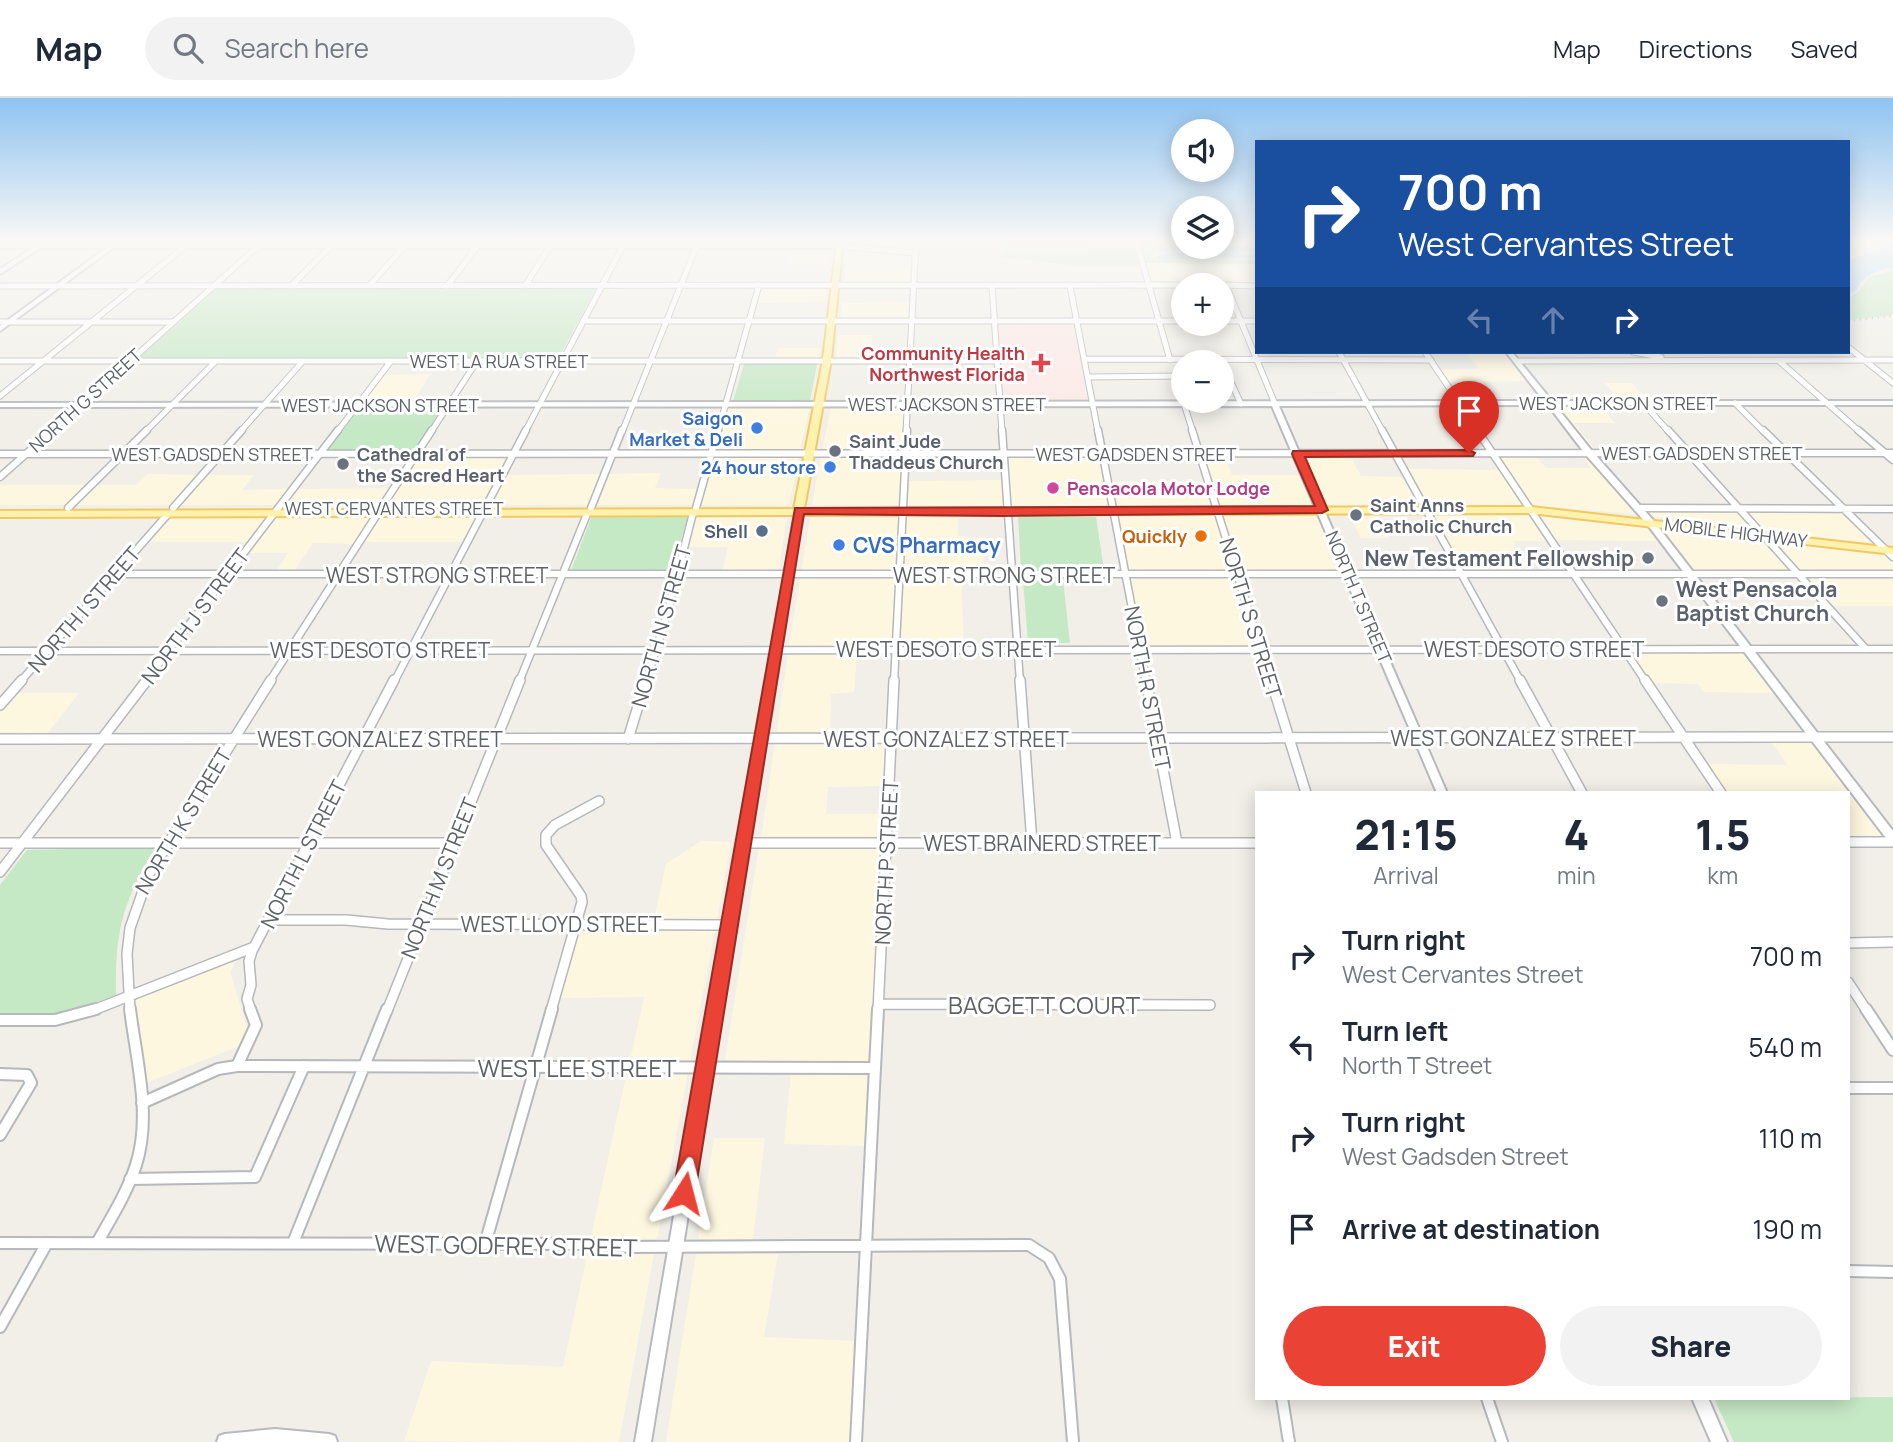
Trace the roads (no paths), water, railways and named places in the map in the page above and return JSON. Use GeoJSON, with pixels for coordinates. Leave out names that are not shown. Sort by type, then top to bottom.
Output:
{"type":"FeatureCollection","features":[{"type":"Feature","properties":{"kind":"main road"},"geometry":{"type":"LineString","coordinates":[[799,510],[820,404],[834,303]]}},
{"type":"Feature","properties":{"kind":"main road","name":"WEST CERVANTES STREET"},"geometry":{"type":"LineString","coordinates":[[0,511],[68,508],[170,511]]}},
{"type":"Feature","properties":{"kind":"main road","name":"WEST CERVANTES STREET"},"geometry":{"type":"LineString","coordinates":[[0,511],[1425,509],[1578,513]]}},
{"type":"Feature","properties":{"kind":"main road","name":"MOBILE HIGHWAY"},"geometry":{"type":"LineString","coordinates":[[1578,513],[1891,552]]}},
{"type":"Feature","properties":{"kind":"street"},"geometry":{"type":"LineString","coordinates":[[0,329],[35,303]]}},
{"type":"Feature","properties":{"kind":"street"},"geometry":{"type":"LineString","coordinates":[[0,396],[116,303]]}},
{"type":"Feature","properties":{"kind":"street","name":"NORTH G STREET"},"geometry":{"type":"LineString","coordinates":[[0,477],[195,303]]}},
{"type":"Feature","properties":{"kind":"street","name":"NORTH L STREET"},"geometry":{"type":"LineString","coordinates":[[237,1066],[256,1025],[247,999],[251,985],[249,961],[254,947],[593,303]]}},
{"type":"Feature","properties":{"kind":"street","name":"NORTH M STREET"},"geometry":{"type":"LineString","coordinates":[[293,1243],[495,738],[674,303]]}},
{"type":"Feature","properties":{"kind":"street","name":"NORTH N STREET"},"geometry":{"type":"LineString","coordinates":[[628,739],[669,607],[675,575],[754,303]]}},
{"type":"Feature","properties":{"kind":"street","name":"NORTH P STREET"},"geometry":{"type":"LineString","coordinates":[[856,1442],[913,303]]}},
{"type":"Feature","properties":{"kind":"street"},"geometry":{"type":"LineString","coordinates":[[993,303],[1032,843]]}},
{"type":"Feature","properties":{"kind":"street","name":"NORTH R STREET"},"geometry":{"type":"LineString","coordinates":[[1073,303],[1177,843]]}},
{"type":"Feature","properties":{"kind":"street"},"geometry":{"type":"LineString","coordinates":[[1152,303],[1170,359]]}},
{"type":"Feature","properties":{"kind":"street","name":"NORTH T STREET"},"geometry":{"type":"LineString","coordinates":[[1234,307],[1441,791]]}},
{"type":"Feature","properties":{"kind":"street"},"geometry":{"type":"LineString","coordinates":[[583,321],[1171,321]]}},
{"type":"Feature","properties":{"kind":"street"},"geometry":{"type":"LineString","coordinates":[[1234,321],[1255,321]]}},
{"type":"Feature","properties":{"kind":"street"},"geometry":{"type":"LineString","coordinates":[[0,322],[174,322]]}},
{"type":"Feature","properties":{"kind":"street"},"geometry":{"type":"LineString","coordinates":[[1850,349],[1893,383]]}},
{"type":"Feature","properties":{"kind":"street"},"geometry":{"type":"LineString","coordinates":[[1340,354],[1581,791]]}},
{"type":"Feature","properties":{"kind":"street"},"geometry":{"type":"LineString","coordinates":[[1426,354],[1720,791]]}},
{"type":"Feature","properties":{"kind":"street"},"geometry":{"type":"LineString","coordinates":[[1511,354],[1589,453],[1692,574],[1893,840]]}},
{"type":"Feature","properties":{"kind":"street"},"geometry":{"type":"LineString","coordinates":[[1644,354],[1678,360]]}},
{"type":"Feature","properties":{"kind":"street"},"geometry":{"type":"LineString","coordinates":[[1084,359],[1431,360]]}},
{"type":"Feature","properties":{"kind":"street","name":"WEST LA RUA STREET"},"geometry":{"type":"LineString","coordinates":[[0,361],[997,360]]}},
{"type":"Feature","properties":{"kind":"street"},"geometry":{"type":"LineString","coordinates":[[1517,361],[1893,360]]}},
{"type":"Feature","properties":{"kind":"street"},"geometry":{"type":"LineString","coordinates":[[68,508],[216,361]]}},
{"type":"Feature","properties":{"kind":"street","name":"NORTH I STREET"},"geometry":{"type":"LineString","coordinates":[[0,705],[303,361]]}},
{"type":"Feature","properties":{"kind":"street","name":"NORTH J STREET"},"geometry":{"type":"LineString","coordinates":[[0,872],[391,361]]}},
{"type":"Feature","properties":{"kind":"street","name":"NORTH K STREET"},"geometry":{"type":"LineString","coordinates":[[97,1243],[139,1157],[143,1128],[125,954],[130,918],[144,881],[232,738],[477,361]]}},
{"type":"Feature","properties":{"kind":"street"},"geometry":{"type":"LineString","coordinates":[[1779,361],[1893,460]]}},
{"type":"Feature","properties":{"kind":"street"},"geometry":{"type":"LineString","coordinates":[[1087,377],[1171,376]]}},
{"type":"Feature","properties":{"kind":"street"},"geometry":{"type":"LineString","coordinates":[[1234,389],[1241,404]]}},
{"type":"Feature","properties":{"kind":"street"},"geometry":{"type":"LineString","coordinates":[[1735,403],[1891,552]]}},
{"type":"Feature","properties":{"kind":"street","name":"WEST JACKSON STREET"},"geometry":{"type":"LineString","coordinates":[[1234,404],[1893,403]]}},
{"type":"Feature","properties":{"kind":"street","name":"WEST JACKSON STREET"},"geometry":{"type":"LineString","coordinates":[[0,405],[1171,404]]}},
{"type":"Feature","properties":{"kind":"street"},"geometry":{"type":"LineString","coordinates":[[1644,404],[1866,649]]}},
{"type":"Feature","properties":{"kind":"street","name":"NORTH S STREET"},"geometry":{"type":"LineString","coordinates":[[1187,413],[1305,791]]}},
{"type":"Feature","properties":{"kind":"street","name":"WEST GADSDEN STREET"},"geometry":{"type":"LineString","coordinates":[[0,454],[1893,453]]}},
{"type":"Feature","properties":{"kind":"street"},"geometry":{"type":"LineString","coordinates":[[1637,508],[1893,509]]}},
{"type":"Feature","properties":{"kind":"street"},"geometry":{"type":"LineString","coordinates":[[643,1442],[799,510]]}},
{"type":"Feature","properties":{"kind":"street","name":"WEST STRONG STREET"},"geometry":{"type":"LineString","coordinates":[[115,574],[1893,575]]}},
{"type":"Feature","properties":{"kind":"street","name":"WEST DESOTO STREET"},"geometry":{"type":"LineString","coordinates":[[0,651],[1893,649]]}},
{"type":"Feature","properties":{"kind":"street","name":"WEST GONZALEZ STREET"},"geometry":{"type":"LineString","coordinates":[[0,739],[1893,737]]}},
{"type":"Feature","properties":{"kind":"street"},"geometry":{"type":"LineString","coordinates":[[485,1244],[582,902],[581,896],[545,840],[555,825],[598,801]]}},
{"type":"Feature","properties":{"kind":"street"},"geometry":{"type":"LineString","coordinates":[[1850,842],[1893,840]]}},
{"type":"Feature","properties":{"kind":"street"},"geometry":{"type":"LineString","coordinates":[[0,843],[453,843]]}},
{"type":"Feature","properties":{"kind":"street","name":"WEST BRAINERD STREET"},"geometry":{"type":"LineString","coordinates":[[743,843],[1255,843]]}},
{"type":"Feature","properties":{"kind":"street","name":"WEST LLOYD STREET"},"geometry":{"type":"LineString","coordinates":[[268,920],[729,925]]}},
{"type":"Feature","properties":{"kind":"street"},"geometry":{"type":"LineString","coordinates":[[1850,943],[1893,942]]}},
{"type":"Feature","properties":{"kind":"street"},"geometry":{"type":"LineString","coordinates":[[0,1020],[69,1018],[254,947]]}},
{"type":"Feature","properties":{"kind":"street"},"geometry":{"type":"LineString","coordinates":[[1850,985],[1893,1050]]}},
{"type":"Feature","properties":{"kind":"street","name":"BAGGETT COURT"},"geometry":{"type":"LineString","coordinates":[[879,1004],[1210,1005]]}},
{"type":"Feature","properties":{"kind":"street","name":"WEST LEE STREET"},"geometry":{"type":"LineString","coordinates":[[142,1103],[218,1069],[237,1066],[875,1068]]}},
{"type":"Feature","properties":{"kind":"street"},"geometry":{"type":"LineString","coordinates":[[130,1179],[256,1177],[304,1066]]}},
{"type":"Feature","properties":{"kind":"street"},"geometry":{"type":"LineString","coordinates":[[0,1074],[27,1075],[31,1083],[0,1135]]}},
{"type":"Feature","properties":{"kind":"street"},"geometry":{"type":"LineString","coordinates":[[1850,1088],[1893,1088]]}},
{"type":"Feature","properties":{"kind":"street","name":"WEST GODFREY STREET"},"geometry":{"type":"LineString","coordinates":[[0,1243],[676,1247],[1018,1244],[1038,1248],[1051,1258],[1062,1290],[1073,1442]]}},
{"type":"Feature","properties":{"kind":"street"},"geometry":{"type":"LineString","coordinates":[[0,1327],[47,1243]]}},
{"type":"Feature","properties":{"kind":"street"},"geometry":{"type":"LineString","coordinates":[[1850,1271],[1893,1272]]}},
{"type":"Feature","properties":{"kind":"street"},"geometry":{"type":"LineString","coordinates":[[1282,1400],[1289,1442]]}},
{"type":"Feature","properties":{"kind":"street"},"geometry":{"type":"LineString","coordinates":[[1488,1400],[1502,1442]]}},
{"type":"Feature","properties":{"kind":"street"},"geometry":{"type":"LineString","coordinates":[[1701,1400],[1719,1442]]}},
{"type":"Feature","properties":{"kind":"street"},"geometry":{"type":"LineString","coordinates":[[225,1442],[275,1437],[329,1442]]}},
{"type":"Feature","properties":{"kind":"railway"},"geometry":{"type":"LineString","coordinates":[[1850,321],[1893,316]]}},
{"type":"Feature","properties":{"kind":"place","name":"Community Health Northwest Florida"},"geometry":{"type":"Point","coordinates":[1041,363]}},
{"type":"Feature","properties":{"kind":"place","name":"Saigon Market & Deli"},"geometry":{"type":"Point","coordinates":[757,428]}},
{"type":"Feature","properties":{"kind":"place","name":"Saint Jude Thaddeus Church"},"geometry":{"type":"Point","coordinates":[835,451]}},
{"type":"Feature","properties":{"kind":"place","name":"Cathedral of the Sacred Heart"},"geometry":{"type":"Point","coordinates":[343,464]}},
{"type":"Feature","properties":{"kind":"place","name":"24 hour store"},"geometry":{"type":"Point","coordinates":[830,467]}},
{"type":"Feature","properties":{"kind":"place","name":"Pensacola Motor Lodge"},"geometry":{"type":"Point","coordinates":[1053,488]}},
{"type":"Feature","properties":{"kind":"place","name":"Saint Anns Catholic Church"},"geometry":{"type":"Point","coordinates":[1356,515]}},
{"type":"Feature","properties":{"kind":"place","name":"Shell"},"geometry":{"type":"Point","coordinates":[762,531]}},
{"type":"Feature","properties":{"kind":"place","name":"Quickly"},"geometry":{"type":"Point","coordinates":[1201,536]}},
{"type":"Feature","properties":{"kind":"place","name":"CVS Pharmacy"},"geometry":{"type":"Point","coordinates":[839,545]}},
{"type":"Feature","properties":{"kind":"place","name":"New Testament Fellowship"},"geometry":{"type":"Point","coordinates":[1648,558]}},
{"type":"Feature","properties":{"kind":"place","name":"West Pensacola Baptist Church"},"geometry":{"type":"Point","coordinates":[1662,601]}}]}
